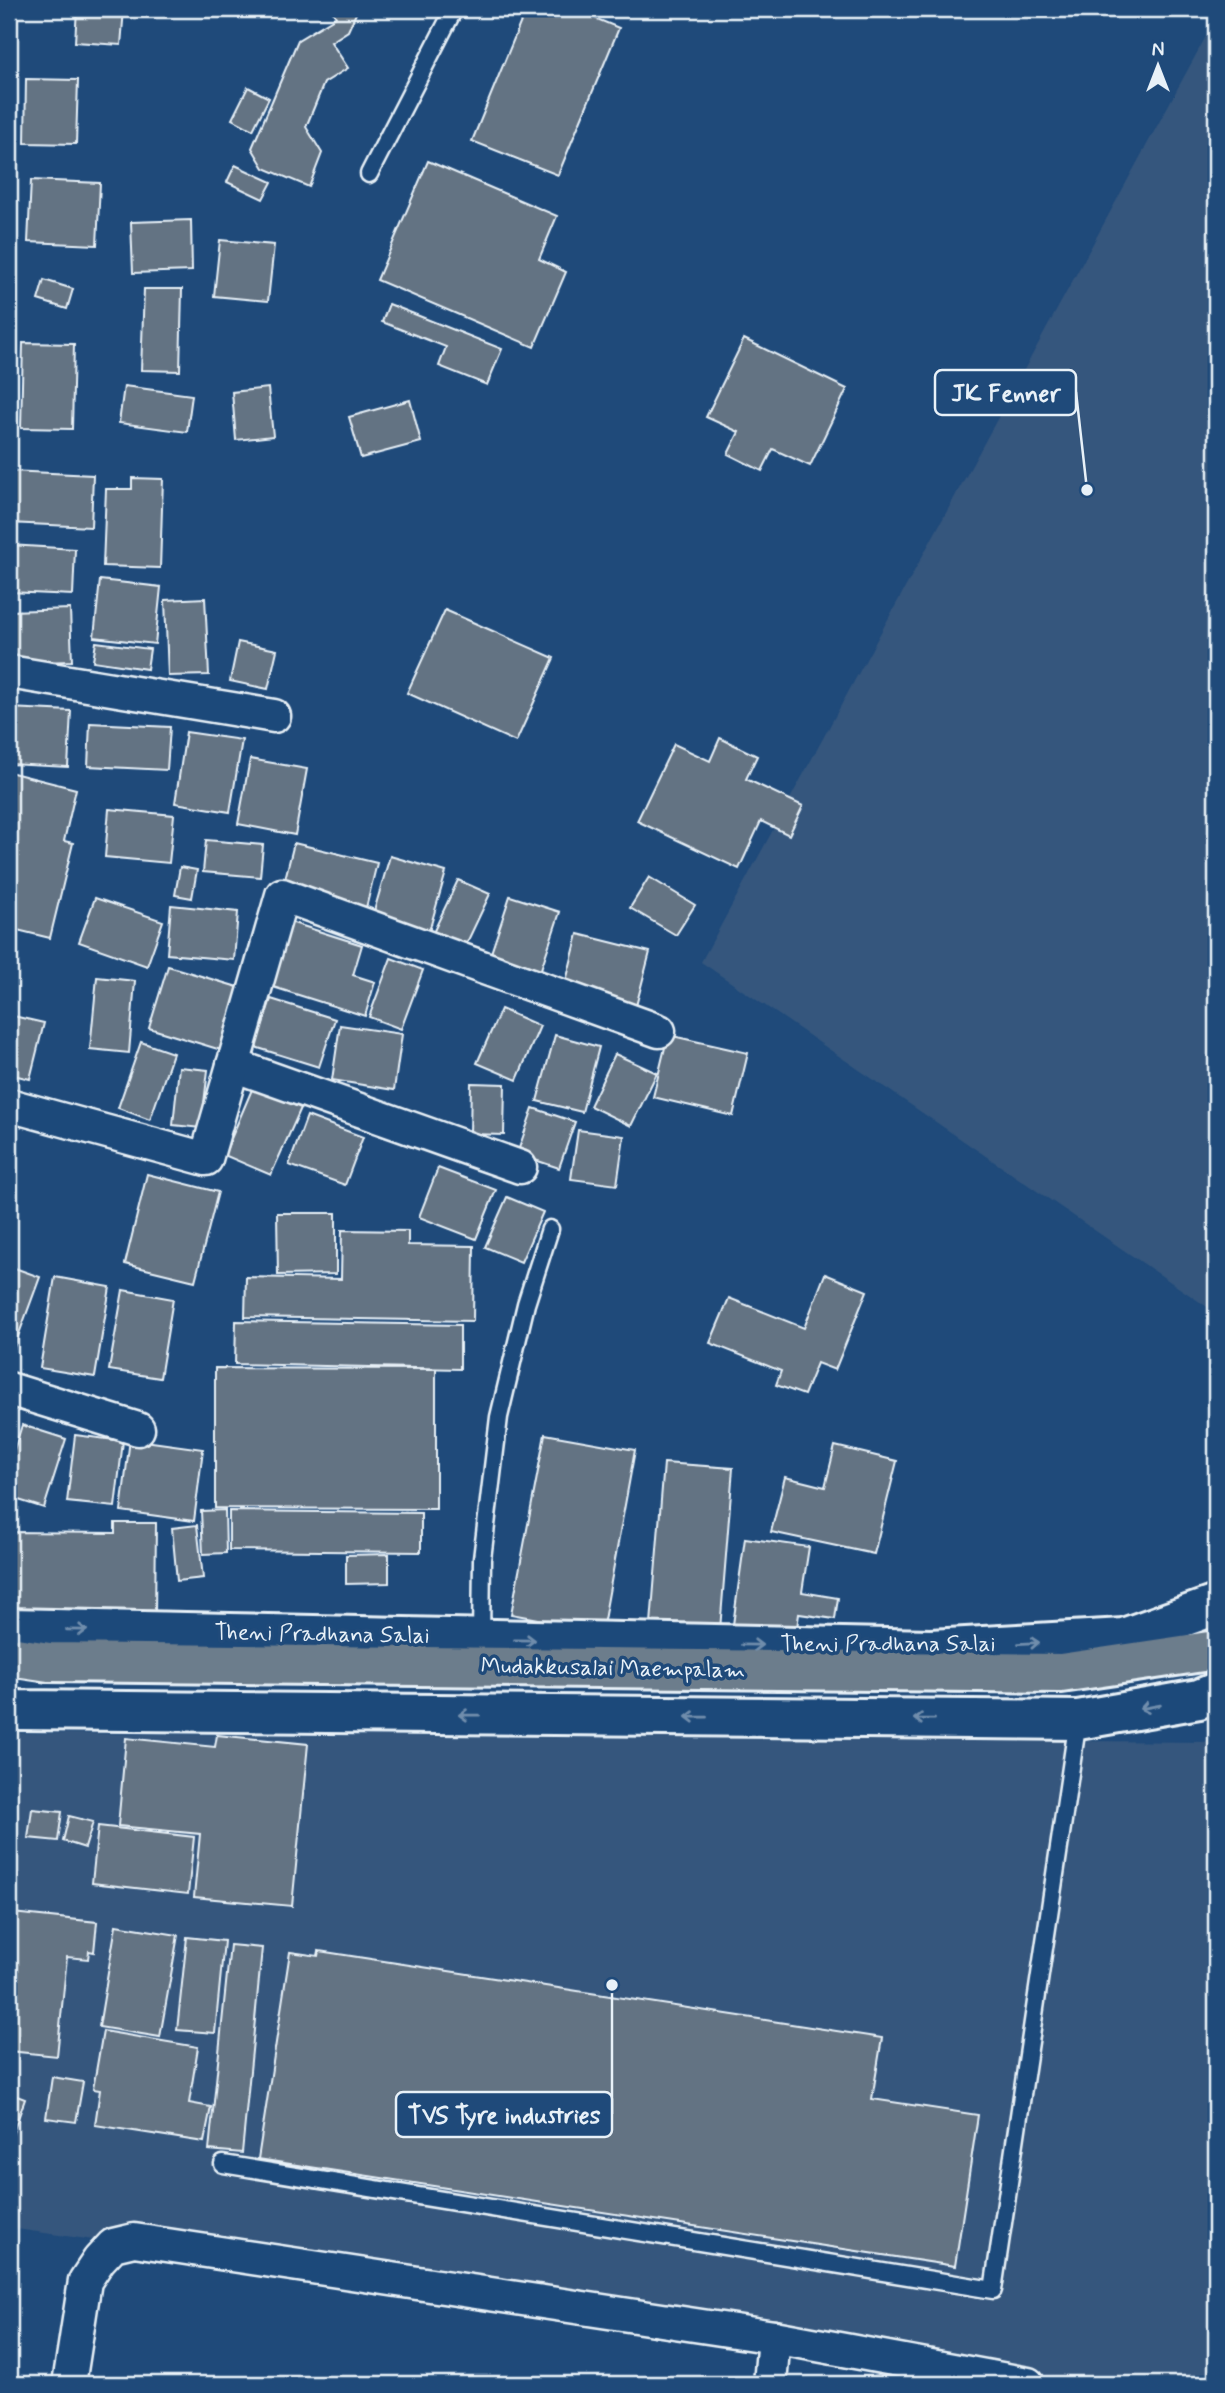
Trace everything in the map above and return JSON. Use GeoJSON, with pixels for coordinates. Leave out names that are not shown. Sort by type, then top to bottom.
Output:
{"type":"FeatureCollection","features":[{"type":"Feature","properties":{"kind":"main road","name":"Theni Pradhana Salai"},"geometry":{"type":"LineString","coordinates":[[9,1628],[931,1649],[1124,1637],[1216,1605]]}},
{"type":"Feature","properties":{"kind":"main road","name":"Mudakkusalai Maempalam"},"geometry":{"type":"LineString","coordinates":[[9,1656],[49,1662],[1061,1673],[1216,1650]]}},
{"type":"Feature","properties":{"kind":"main road"},"geometry":{"type":"LineString","coordinates":[[9,1708],[1078,1720],[1199,1699],[1216,1692]]}},
{"type":"Feature","properties":{"kind":"street"},"geometry":{"type":"LineString","coordinates":[[9,672],[274,716]]}},
{"type":"Feature","properties":{"kind":"street"},"geometry":{"type":"LineString","coordinates":[[9,1105],[206,1159],[282,895],[659,1031]]}},
{"type":"Feature","properties":{"kind":"street"},"geometry":{"type":"LineString","coordinates":[[233,1065],[520,1167]]}},
{"type":"Feature","properties":{"kind":"street"},"geometry":{"type":"LineString","coordinates":[[9,1389],[138,1429]]}},
{"type":"Feature","properties":{"kind":"street"},"geometry":{"type":"LineString","coordinates":[[69,2384],[85,2281],[113,2245],[134,2240],[774,2337],[1028,2384]]}},
{"type":"Feature","properties":{"kind":"street"},"geometry":{"type":"LineString","coordinates":[[770,2384],[774,2337]]}},
{"type":"Feature","properties":{"kind":"lane"},"geometry":{"type":"LineString","coordinates":[[369,174],[454,9]]}},
{"type":"Feature","properties":{"kind":"lane"},"geometry":{"type":"LineString","coordinates":[[481,1639],[482,1559],[499,1417],[526,1304],[550,1228]]}},
{"type":"Feature","properties":{"kind":"lane"},"geometry":{"type":"LineString","coordinates":[[223,2164],[993,2290],[1078,1720]]}},
{"type":"Feature","properties":{"kind":"shaded area"},"geometry":{"type":"Polygon","coordinates":[[[1216,18],[1216,1313],[701,962],[1216,18]]]}},
{"type":"Feature","properties":{"kind":"shaded area"},"geometry":{"type":"Polygon","coordinates":[[[9,1731],[1216,1742],[1214,2384],[1111,2384],[9,2228],[9,1731]]]}},
{"type":"Feature","properties":{"kind":"building"},"geometry":{"type":"Polygon","coordinates":[[[77,9],[124,9],[121,45],[75,42],[77,9]]]}},
{"type":"Feature","properties":{"kind":"building"},"geometry":{"type":"Polygon","coordinates":[[[331,9],[358,9],[348,31],[331,42],[348,68],[324,83],[306,127],[322,153],[309,187],[264,168],[252,148],[298,40],[336,17],[331,9]]]}},
{"type":"Feature","properties":{"kind":"building"},"geometry":{"type":"Polygon","coordinates":[[[526,9],[573,9],[619,28],[558,175],[472,141],[526,9]]]}},
{"type":"Feature","properties":{"kind":"building"},"geometry":{"type":"Polygon","coordinates":[[[26,79],[78,80],[76,144],[25,143],[26,79]]]}},
{"type":"Feature","properties":{"kind":"building"},"geometry":{"type":"Polygon","coordinates":[[[248,87],[269,98],[253,130],[232,119],[248,87]]]}},
{"type":"Feature","properties":{"kind":"building"},"geometry":{"type":"Polygon","coordinates":[[[428,161],[557,216],[539,259],[566,272],[534,347],[377,280],[428,161]]]}},
{"type":"Feature","properties":{"kind":"building"},"geometry":{"type":"Polygon","coordinates":[[[235,165],[272,182],[263,199],[227,182],[235,165]]]}},
{"type":"Feature","properties":{"kind":"building"},"geometry":{"type":"Polygon","coordinates":[[[31,180],[100,183],[97,245],[28,242],[31,180]]]}},
{"type":"Feature","properties":{"kind":"building"},"geometry":{"type":"Polygon","coordinates":[[[191,220],[192,271],[133,273],[131,222],[191,220]]]}},
{"type":"Feature","properties":{"kind":"building"},"geometry":{"type":"Polygon","coordinates":[[[220,240],[274,245],[268,301],[214,296],[220,240]]]}},
{"type":"Feature","properties":{"kind":"building"},"geometry":{"type":"Polygon","coordinates":[[[44,280],[73,289],[67,309],[38,300],[44,280]]]}},
{"type":"Feature","properties":{"kind":"building"},"geometry":{"type":"Polygon","coordinates":[[[144,289],[182,289],[180,371],[141,370],[144,289]]]}},
{"type":"Feature","properties":{"kind":"building"},"geometry":{"type":"Polygon","coordinates":[[[389,304],[502,349],[487,385],[439,366],[446,347],[382,322],[389,304]]]}},
{"type":"Feature","properties":{"kind":"building"},"geometry":{"type":"Polygon","coordinates":[[[744,339],[847,389],[810,466],[773,449],[762,471],[728,454],[739,432],[706,417],[744,339]]]}},
{"type":"Feature","properties":{"kind":"building"},"geometry":{"type":"Polygon","coordinates":[[[23,343],[74,344],[72,429],[21,428],[23,343]]]}},
{"type":"Feature","properties":{"kind":"building"},"geometry":{"type":"Polygon","coordinates":[[[124,386],[192,395],[187,432],[119,423],[124,386]]]}},
{"type":"Feature","properties":{"kind":"building"},"geometry":{"type":"Polygon","coordinates":[[[268,388],[273,436],[236,440],[232,392],[268,388]]]}},
{"type":"Feature","properties":{"kind":"building"},"geometry":{"type":"Polygon","coordinates":[[[410,400],[421,442],[361,458],[349,417],[410,400]]]}},
{"type":"Feature","properties":{"kind":"building"},"geometry":{"type":"Polygon","coordinates":[[[9,471],[93,475],[91,527],[9,523],[9,471]]]}},
{"type":"Feature","properties":{"kind":"building"},"geometry":{"type":"Polygon","coordinates":[[[132,478],[163,479],[160,568],[103,566],[106,489],[132,489],[132,478]]]}},
{"type":"Feature","properties":{"kind":"building"},"geometry":{"type":"Polygon","coordinates":[[[9,545],[75,549],[73,595],[9,592],[9,545]]]}},
{"type":"Feature","properties":{"kind":"building"},"geometry":{"type":"Polygon","coordinates":[[[100,580],[161,587],[155,644],[94,637],[100,580]]]}},
{"type":"Feature","properties":{"kind":"building"},"geometry":{"type":"Polygon","coordinates":[[[205,598],[209,675],[168,676],[165,600],[205,598]]]}},
{"type":"Feature","properties":{"kind":"building"},"geometry":{"type":"Polygon","coordinates":[[[70,609],[72,661],[9,663],[9,611],[70,609]]]}},
{"type":"Feature","properties":{"kind":"building"},"geometry":{"type":"Polygon","coordinates":[[[445,610],[554,658],[516,742],[407,693],[445,610]]]}},
{"type":"Feature","properties":{"kind":"building"},"geometry":{"type":"Polygon","coordinates":[[[96,642],[150,649],[147,669],[93,661],[96,642]]]}},
{"type":"Feature","properties":{"kind":"building"},"geometry":{"type":"Polygon","coordinates":[[[238,642],[277,650],[268,689],[230,681],[238,642]]]}},
{"type":"Feature","properties":{"kind":"building"},"geometry":{"type":"Polygon","coordinates":[[[9,708],[71,711],[68,767],[9,764],[9,708]]]}},
{"type":"Feature","properties":{"kind":"building"},"geometry":{"type":"Polygon","coordinates":[[[90,723],[170,727],[167,770],[88,766],[90,723]]]}},
{"type":"Feature","properties":{"kind":"building"},"geometry":{"type":"Polygon","coordinates":[[[186,732],[242,740],[230,812],[175,803],[186,732]]]}},
{"type":"Feature","properties":{"kind":"building"},"geometry":{"type":"Polygon","coordinates":[[[720,738],[757,756],[746,779],[803,806],[789,835],[761,821],[739,869],[637,821],[674,744],[710,761],[720,738]]]}},
{"type":"Feature","properties":{"kind":"building"},"geometry":{"type":"Polygon","coordinates":[[[250,759],[307,769],[295,835],[238,824],[250,759]]]}},
{"type":"Feature","properties":{"kind":"building"},"geometry":{"type":"Polygon","coordinates":[[[9,772],[76,789],[64,841],[73,843],[50,938],[9,928],[9,772]]]}},
{"type":"Feature","properties":{"kind":"building"},"geometry":{"type":"Polygon","coordinates":[[[109,809],[174,815],[169,863],[105,857],[109,809]]]}},
{"type":"Feature","properties":{"kind":"building"},"geometry":{"type":"Polygon","coordinates":[[[206,840],[263,845],[260,877],[203,872],[206,840]]]}},
{"type":"Feature","properties":{"kind":"building"},"geometry":{"type":"Polygon","coordinates":[[[294,843],[377,863],[365,912],[282,891],[294,843]]]}},
{"type":"Feature","properties":{"kind":"building"},"geometry":{"type":"Polygon","coordinates":[[[390,856],[446,872],[428,935],[372,918],[390,856]]]}},
{"type":"Feature","properties":{"kind":"building"},"geometry":{"type":"Polygon","coordinates":[[[180,867],[197,870],[192,898],[175,895],[180,867]]]}},
{"type":"Feature","properties":{"kind":"building"},"geometry":{"type":"Polygon","coordinates":[[[649,877],[695,905],[676,935],[630,908],[649,877]]]}},
{"type":"Feature","properties":{"kind":"building"},"geometry":{"type":"Polygon","coordinates":[[[458,880],[490,894],[463,951],[431,937],[458,880]]]}},
{"type":"Feature","properties":{"kind":"building"},"geometry":{"type":"Polygon","coordinates":[[[510,896],[560,912],[538,978],[488,962],[510,896]]]}},
{"type":"Feature","properties":{"kind":"building"},"geometry":{"type":"Polygon","coordinates":[[[95,898],[163,921],[147,966],[79,942],[95,898]]]}},
{"type":"Feature","properties":{"kind":"building"},"geometry":{"type":"Polygon","coordinates":[[[171,905],[238,912],[234,960],[167,954],[171,905]]]}},
{"type":"Feature","properties":{"kind":"building"},"geometry":{"type":"Polygon","coordinates":[[[290,922],[362,945],[353,975],[375,982],[365,1016],[270,986],[290,922]]]}},
{"type":"Feature","properties":{"kind":"building"},"geometry":{"type":"Polygon","coordinates":[[[578,934],[650,952],[636,1006],[564,989],[578,934]]]}},
{"type":"Feature","properties":{"kind":"building"},"geometry":{"type":"Polygon","coordinates":[[[391,958],[423,970],[401,1029],[369,1017],[391,958]]]}},
{"type":"Feature","properties":{"kind":"building"},"geometry":{"type":"Polygon","coordinates":[[[168,966],[241,988],[221,1050],[149,1028],[168,966]]]}},
{"type":"Feature","properties":{"kind":"building"},"geometry":{"type":"Polygon","coordinates":[[[97,977],[135,981],[129,1053],[90,1049],[97,977]]]}},
{"type":"Feature","properties":{"kind":"building"},"geometry":{"type":"Polygon","coordinates":[[[271,999],[335,1019],[319,1067],[255,1047],[271,999]]]}},
{"type":"Feature","properties":{"kind":"building"},"geometry":{"type":"Polygon","coordinates":[[[501,1009],[540,1026],[517,1080],[477,1063],[501,1009]]]}},
{"type":"Feature","properties":{"kind":"building"},"geometry":{"type":"Polygon","coordinates":[[[9,1015],[44,1023],[30,1079],[9,1074],[9,1015]]]}},
{"type":"Feature","properties":{"kind":"building"},"geometry":{"type":"Polygon","coordinates":[[[340,1025],[402,1034],[394,1090],[332,1080],[340,1025]]]}},
{"type":"Feature","properties":{"kind":"building"},"geometry":{"type":"Polygon","coordinates":[[[555,1035],[599,1047],[582,1112],[537,1101],[555,1035]]]}},
{"type":"Feature","properties":{"kind":"building"},"geometry":{"type":"Polygon","coordinates":[[[668,1035],[748,1053],[733,1116],[653,1097],[668,1035]]]}},
{"type":"Feature","properties":{"kind":"building"},"geometry":{"type":"Polygon","coordinates":[[[141,1042],[173,1053],[150,1120],[118,1108],[141,1042]]]}},
{"type":"Feature","properties":{"kind":"building"},"geometry":{"type":"Polygon","coordinates":[[[615,1054],[657,1073],[631,1126],[590,1106],[615,1054]]]}},
{"type":"Feature","properties":{"kind":"building"},"geometry":{"type":"Polygon","coordinates":[[[179,1067],[208,1070],[201,1128],[173,1125],[179,1067]]]}},
{"type":"Feature","properties":{"kind":"building"},"geometry":{"type":"Polygon","coordinates":[[[471,1083],[505,1084],[504,1135],[470,1134],[471,1083]]]}},
{"type":"Feature","properties":{"kind":"building"},"geometry":{"type":"Polygon","coordinates":[[[253,1087],[301,1108],[271,1175],[224,1155],[253,1087]]]}},
{"type":"Feature","properties":{"kind":"building"},"geometry":{"type":"Polygon","coordinates":[[[533,1108],[575,1122],[559,1168],[517,1154],[533,1108]]]}},
{"type":"Feature","properties":{"kind":"building"},"geometry":{"type":"Polygon","coordinates":[[[307,1116],[363,1137],[345,1185],[289,1165],[307,1116]]]}},
{"type":"Feature","properties":{"kind":"building"},"geometry":{"type":"Polygon","coordinates":[[[578,1130],[624,1136],[617,1185],[571,1179],[578,1130]]]}},
{"type":"Feature","properties":{"kind":"building"},"geometry":{"type":"Polygon","coordinates":[[[438,1168],[496,1190],[476,1239],[419,1217],[438,1168]]]}},
{"type":"Feature","properties":{"kind":"building"},"geometry":{"type":"Polygon","coordinates":[[[147,1174],[218,1192],[195,1281],[125,1264],[147,1174]]]}},
{"type":"Feature","properties":{"kind":"building"},"geometry":{"type":"Polygon","coordinates":[[[507,1197],[543,1212],[521,1262],[485,1247],[507,1197]]]}},
{"type":"Feature","properties":{"kind":"building"},"geometry":{"type":"Polygon","coordinates":[[[277,1213],[336,1213],[336,1274],[278,1275],[277,1213]]]}},
{"type":"Feature","properties":{"kind":"building"},"geometry":{"type":"Polygon","coordinates":[[[342,1230],[408,1231],[408,1245],[474,1246],[473,1321],[245,1317],[246,1277],[341,1279],[342,1230]]]}},
{"type":"Feature","properties":{"kind":"building"},"geometry":{"type":"Polygon","coordinates":[[[9,1266],[40,1277],[13,1350],[9,1348],[9,1266]]]}},
{"type":"Feature","properties":{"kind":"building"},"geometry":{"type":"Polygon","coordinates":[[[825,1274],[867,1291],[835,1370],[817,1363],[804,1395],[776,1385],[781,1371],[710,1343],[729,1298],[804,1328],[825,1274]]]}},
{"type":"Feature","properties":{"kind":"building"},"geometry":{"type":"Polygon","coordinates":[[[55,1277],[110,1287],[95,1377],[40,1368],[55,1277]]]}},
{"type":"Feature","properties":{"kind":"building"},"geometry":{"type":"Polygon","coordinates":[[[123,1290],[173,1299],[160,1378],[109,1370],[123,1290]]]}},
{"type":"Feature","properties":{"kind":"building"},"geometry":{"type":"Polygon","coordinates":[[[236,1321],[460,1325],[460,1369],[235,1364],[236,1321]]]}},
{"type":"Feature","properties":{"kind":"building"},"geometry":{"type":"Polygon","coordinates":[[[215,1368],[436,1369],[436,1509],[215,1508],[215,1368]]]}},
{"type":"Feature","properties":{"kind":"building"},"geometry":{"type":"Polygon","coordinates":[[[22,1425],[66,1439],[44,1508],[9,1497],[9,1466],[22,1425]]]}},
{"type":"Feature","properties":{"kind":"building"},"geometry":{"type":"Polygon","coordinates":[[[545,1434],[635,1450],[602,1631],[511,1614],[545,1434]]]}},
{"type":"Feature","properties":{"kind":"building"},"geometry":{"type":"Polygon","coordinates":[[[75,1435],[123,1441],[115,1507],[67,1502],[75,1435]]]}},
{"type":"Feature","properties":{"kind":"building"},"geometry":{"type":"Polygon","coordinates":[[[130,1439],[203,1449],[194,1521],[121,1511],[130,1439]]]}},
{"type":"Feature","properties":{"kind":"building"},"geometry":{"type":"Polygon","coordinates":[[[835,1446],[897,1461],[874,1554],[771,1532],[785,1477],[825,1487],[835,1446]]]}},
{"type":"Feature","properties":{"kind":"building"},"geometry":{"type":"Polygon","coordinates":[[[664,1463],[733,1468],[719,1642],[650,1636],[664,1463]]]}},
{"type":"Feature","properties":{"kind":"building"},"geometry":{"type":"Polygon","coordinates":[[[225,1510],[226,1553],[203,1554],[201,1511],[225,1510]]]}},
{"type":"Feature","properties":{"kind":"building"},"geometry":{"type":"Polygon","coordinates":[[[229,1511],[421,1513],[421,1552],[229,1550],[229,1511]]]}},
{"type":"Feature","properties":{"kind":"building"},"geometry":{"type":"Polygon","coordinates":[[[115,1523],[156,1523],[155,1617],[9,1615],[9,1532],[115,1533],[115,1523]]]}},
{"type":"Feature","properties":{"kind":"building"},"geometry":{"type":"Polygon","coordinates":[[[197,1525],[203,1578],[177,1581],[172,1528],[197,1525]]]}},
{"type":"Feature","properties":{"kind":"building"},"geometry":{"type":"Polygon","coordinates":[[[745,1538],[809,1547],[802,1592],[838,1598],[835,1619],[799,1614],[795,1641],[732,1632],[745,1538]]]}},
{"type":"Feature","properties":{"kind":"building"},"geometry":{"type":"Polygon","coordinates":[[[389,1554],[389,1583],[346,1584],[346,1555],[389,1554]]]}},
{"type":"Feature","properties":{"kind":"building"},"geometry":{"type":"Polygon","coordinates":[[[217,1735],[308,1744],[292,1906],[194,1897],[200,1834],[118,1826],[126,1738],[215,1747],[217,1735]]]}},
{"type":"Feature","properties":{"kind":"building"},"geometry":{"type":"Polygon","coordinates":[[[32,1809],[62,1812],[58,1841],[28,1838],[32,1809]]]}},
{"type":"Feature","properties":{"kind":"building"},"geometry":{"type":"Polygon","coordinates":[[[69,1816],[93,1822],[85,1848],[63,1841],[69,1816]]]}},
{"type":"Feature","properties":{"kind":"building"},"geometry":{"type":"Polygon","coordinates":[[[98,1826],[194,1837],[188,1894],[92,1883],[98,1826]]]}},
{"type":"Feature","properties":{"kind":"building"},"geometry":{"type":"Polygon","coordinates":[[[12,1913],[97,1922],[94,1952],[89,1951],[88,1959],[67,1957],[57,2056],[9,2051],[9,1945],[12,1913]]]}},
{"type":"Feature","properties":{"kind":"building"},"geometry":{"type":"Polygon","coordinates":[[[116,1925],[178,1935],[160,2037],[99,2027],[116,1925]]]}},
{"type":"Feature","properties":{"kind":"building"},"geometry":{"type":"Polygon","coordinates":[[[187,1937],[224,1941],[215,2033],[177,2030],[187,1937]]]}},
{"type":"Feature","properties":{"kind":"building"},"geometry":{"type":"Polygon","coordinates":[[[230,1945],[262,1948],[242,2153],[209,2150],[230,1945]]]}},
{"type":"Feature","properties":{"kind":"building"},"geometry":{"type":"Polygon","coordinates":[[[319,1951],[882,2038],[872,2099],[978,2115],[955,2266],[258,2159],[290,1952],[318,1956],[319,1951]]]}},
{"type":"Feature","properties":{"kind":"building"},"geometry":{"type":"Polygon","coordinates":[[[103,2031],[198,2047],[189,2103],[211,2107],[204,2142],[95,2125],[100,2090],[93,2089],[103,2031]]]}},
{"type":"Feature","properties":{"kind":"building"},"geometry":{"type":"Polygon","coordinates":[[[52,2077],[83,2082],[76,2122],[46,2118],[52,2077]]]}},
{"type":"Feature","properties":{"kind":"building"},"geometry":{"type":"Polygon","coordinates":[[[9,2093],[25,2099],[11,2138],[9,2137],[9,2093]]]}},
{"type":"Feature","properties":{"kind":"place","name":"JK Fenner"},"geometry":{"type":"Point","coordinates":[1087,490]}},
{"type":"Feature","properties":{"kind":"place","name":"TVS Tyre industries"},"geometry":{"type":"Point","coordinates":[612,1985]}}]}
